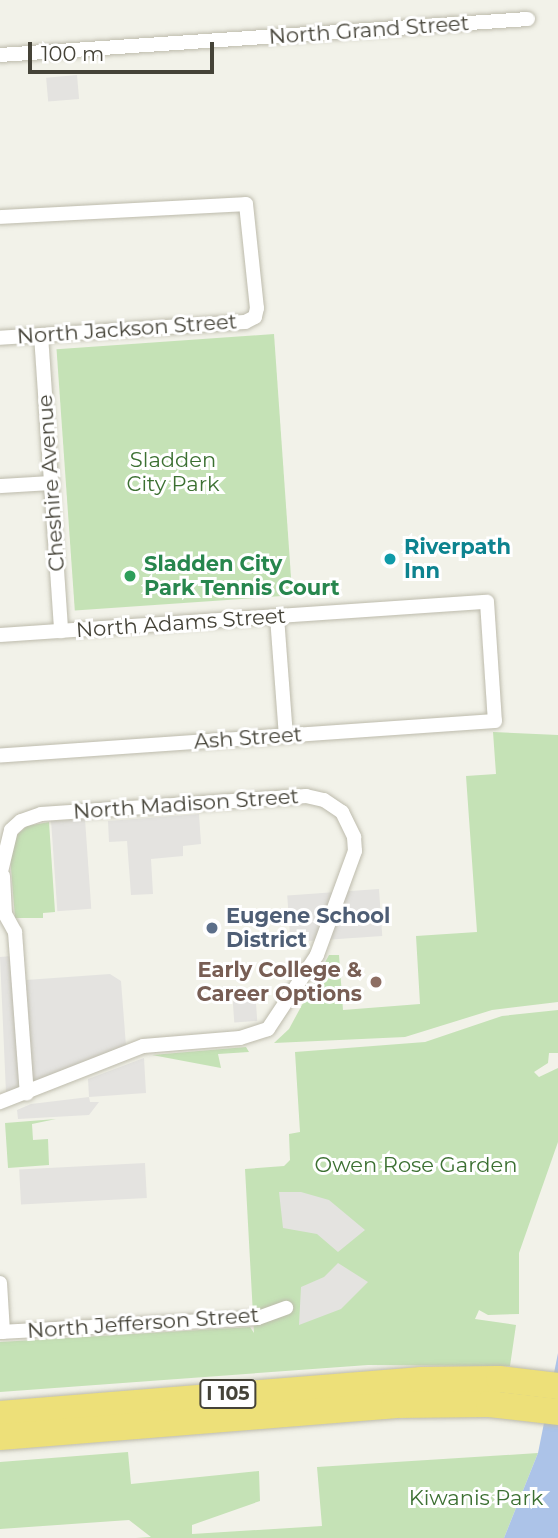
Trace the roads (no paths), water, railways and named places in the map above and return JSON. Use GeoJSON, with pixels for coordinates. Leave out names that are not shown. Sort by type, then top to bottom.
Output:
{"type":"FeatureCollection","features":[{"type":"Feature","properties":{"kind":"highway"},"geometry":{"type":"LineString","coordinates":[[453,1391],[499,1379],[558,1386]]}},
{"type":"Feature","properties":{"kind":"highway","name":"I 105"},"geometry":{"type":"LineString","coordinates":[[0,1414],[348,1384],[558,1396]]}},
{"type":"Feature","properties":{"kind":"highway","name":"I 105"},"geometry":{"type":"LineString","coordinates":[[0,1437],[453,1391],[558,1412]]}},
{"type":"Feature","properties":{"kind":"street","name":"North Grand Street"},"geometry":{"type":"LineString","coordinates":[[0,55],[528,19]]}},
{"type":"Feature","properties":{"kind":"street","name":"North Jackson Street"},"geometry":{"type":"LineString","coordinates":[[0,217],[246,204],[257,308],[253,319],[0,338]]}},
{"type":"Feature","properties":{"kind":"street","name":"Cheshire Avenue"},"geometry":{"type":"LineString","coordinates":[[41,335],[61,631]]}},
{"type":"Feature","properties":{"kind":"street"},"geometry":{"type":"LineString","coordinates":[[0,486],[51,483]]}},
{"type":"Feature","properties":{"kind":"street","name":"North Adams Street"},"geometry":{"type":"LineString","coordinates":[[0,635],[487,602],[495,721]]}},
{"type":"Feature","properties":{"kind":"street"},"geometry":{"type":"LineString","coordinates":[[278,617],[286,736]]}},
{"type":"Feature","properties":{"kind":"street","name":"Ash Street"},"geometry":{"type":"LineString","coordinates":[[0,756],[495,721]]}},
{"type":"Feature","properties":{"kind":"street","name":"North Madison Street"},"geometry":{"type":"LineString","coordinates":[[0,1102],[27,1094],[143,1046],[240,1038],[268,1029],[317,955],[355,850],[354,837],[342,812],[324,800],[306,796],[41,814],[21,821],[11,830],[3,852],[1,876]]}},
{"type":"Feature","properties":{"kind":"street"},"geometry":{"type":"LineString","coordinates":[[1,876],[5,914],[15,932],[27,1094]]}},
{"type":"Feature","properties":{"kind":"street"},"geometry":{"type":"LineString","coordinates":[[0,1283],[1,1332]]}},
{"type":"Feature","properties":{"kind":"street","name":"North Jefferson Street"},"geometry":{"type":"LineString","coordinates":[[1,1332],[258,1318],[285,1308]]}},
{"type":"Feature","properties":{"kind":"water"},"geometry":{"type":"Polygon","coordinates":[[[558,1353],[558,1538],[504,1538],[538,1453],[558,1353]]]}},
{"type":"Feature","properties":{"kind":"place","name":"Riverpath Inn"},"geometry":{"type":"Point","coordinates":[390,559]}},
{"type":"Feature","properties":{"kind":"place","name":"Sladden City Park Tennis Court"},"geometry":{"type":"Point","coordinates":[130,576]}},
{"type":"Feature","properties":{"kind":"place","name":"Eugene School District"},"geometry":{"type":"Point","coordinates":[212,928]}},
{"type":"Feature","properties":{"kind":"place","name":"Early College & Career Options"},"geometry":{"type":"Point","coordinates":[376,982]}},
{"type":"Feature","properties":{"kind":"park label","name":"Sladden City Park"},"geometry":{"type":"Point","coordinates":[173,472]}},
{"type":"Feature","properties":{"kind":"park label","name":"Owen Rose Garden"},"geometry":{"type":"Point","coordinates":[416,1165]}},
{"type":"Feature","properties":{"kind":"park label","name":"Kiwanis Park"},"geometry":{"type":"Point","coordinates":[476,1498]}}]}
